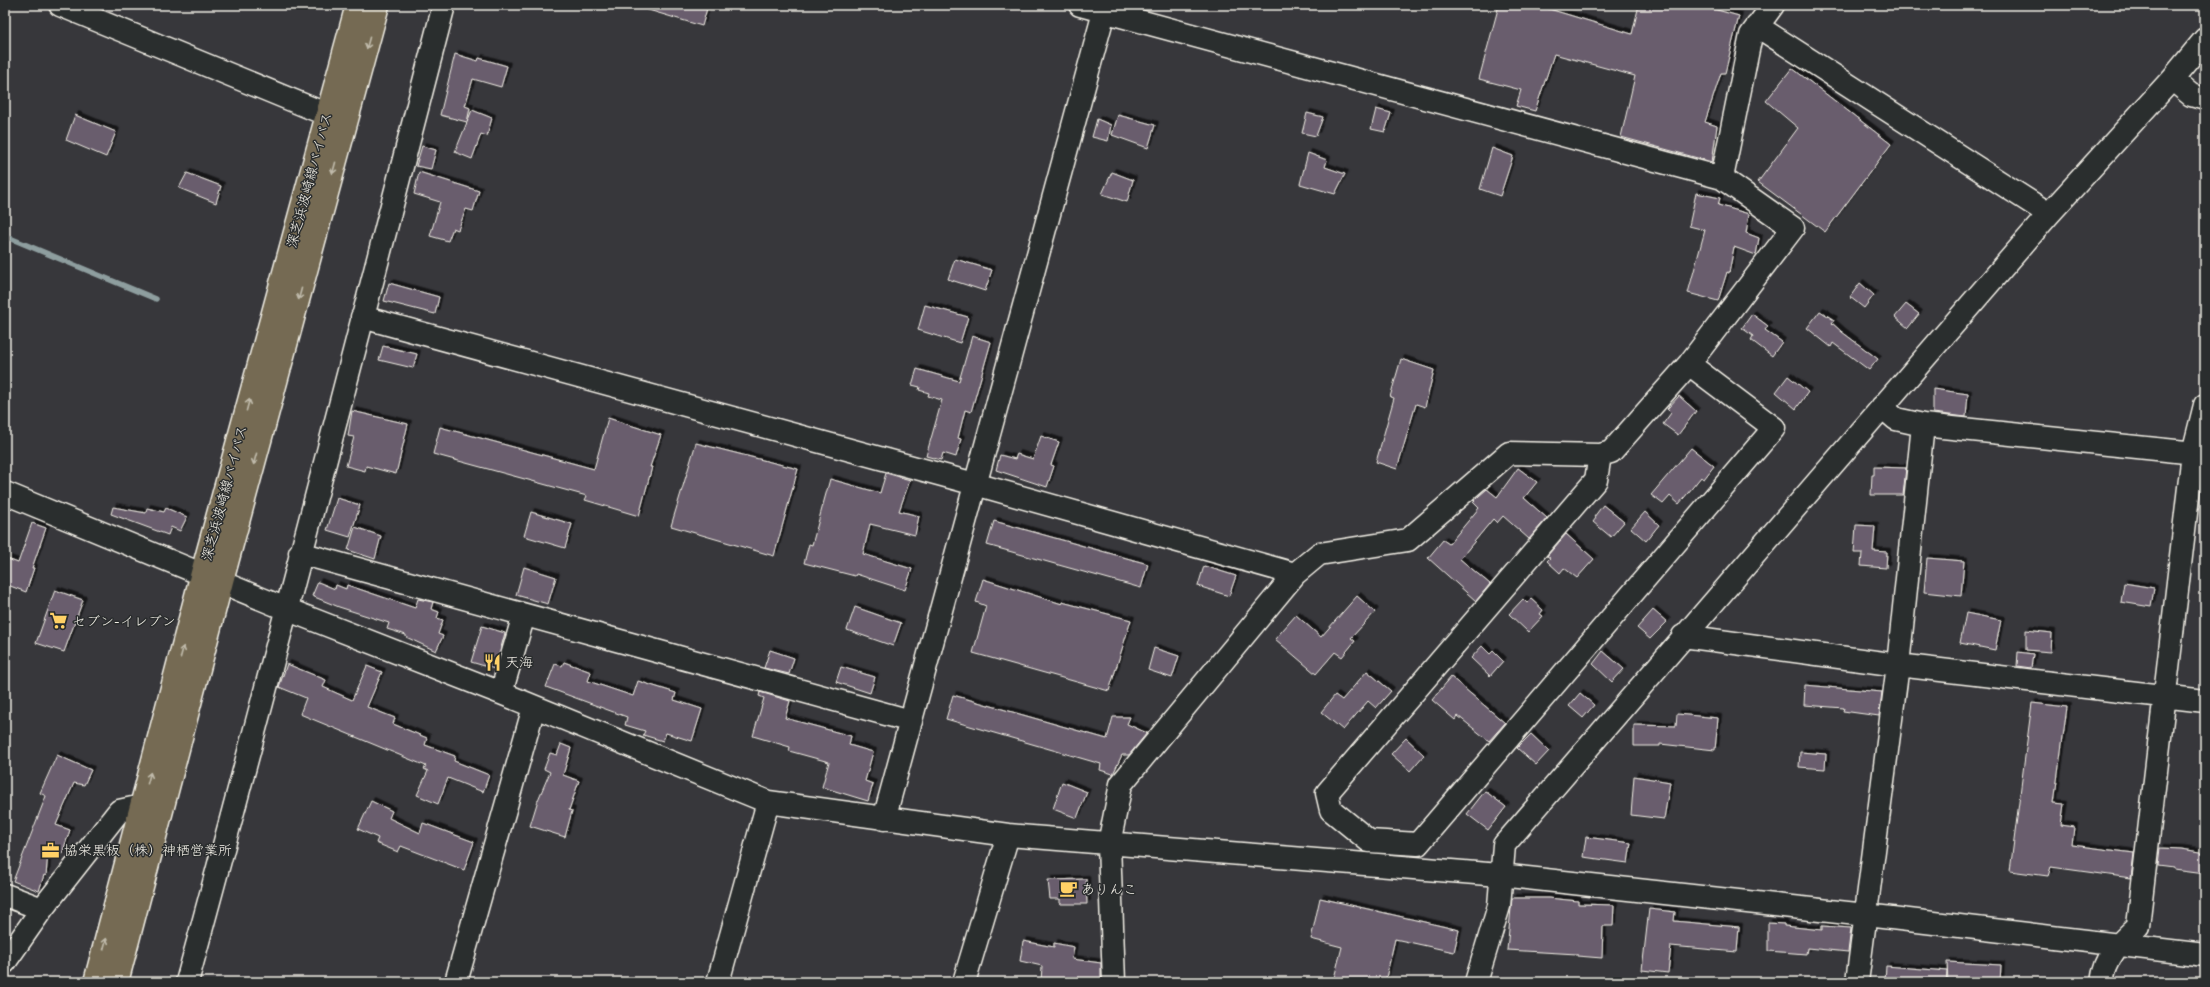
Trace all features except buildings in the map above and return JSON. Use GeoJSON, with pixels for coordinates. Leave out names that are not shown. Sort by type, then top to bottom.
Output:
{"type":"FeatureCollection","features":[{"type":"Feature","properties":{"kind":"main road","name":"深芝浜波崎線バイパス"},"geometry":{"type":"LineString","coordinates":[[337,119],[357,5]]}},
{"type":"Feature","properties":{"kind":"main road","name":"深芝浜波崎線バイパス"},"geometry":{"type":"LineString","coordinates":[[95,982],[142,806],[212,577],[337,119],[378,5]]}},
{"type":"Feature","properties":{"kind":"main road","name":"深芝浜波崎線バイパス"},"geometry":{"type":"LineString","coordinates":[[117,982],[212,577]]}},
{"type":"Feature","properties":{"kind":"street"},"geometry":{"type":"LineString","coordinates":[[60,5],[337,119]]}},
{"type":"Feature","properties":{"kind":"street"},"geometry":{"type":"LineString","coordinates":[[187,982],[266,694],[300,553],[444,5]]}},
{"type":"Feature","properties":{"kind":"street"},"geometry":{"type":"LineString","coordinates":[[1080,5],[1105,8],[1722,178],[1793,228],[1689,364],[1611,452],[1600,455],[1509,453],[1408,540],[1320,554],[1295,574],[1121,784],[1109,844],[1114,982]]}},
{"type":"Feature","properties":{"kind":"street"},"geometry":{"type":"LineString","coordinates":[[1722,178],[1751,35],[1773,5]]}},
{"type":"Feature","properties":{"kind":"street"},"geometry":{"type":"LineString","coordinates":[[884,819],[1105,8]]}},
{"type":"Feature","properties":{"kind":"street"},"geometry":{"type":"LineString","coordinates":[[1757,26],[2048,214]]}},
{"type":"Feature","properties":{"kind":"street"},"geometry":{"type":"LineString","coordinates":[[1476,982],[1499,906],[1500,875],[1504,845],[2048,214],[2172,79],[2205,39]]}},
{"type":"Feature","properties":{"kind":"street"},"geometry":{"type":"LineString","coordinates":[[2172,79],[2191,95],[2205,99]]}},
{"type":"Feature","properties":{"kind":"street"},"geometry":{"type":"LineString","coordinates":[[362,317],[975,484],[1295,574]]}},
{"type":"Feature","properties":{"kind":"street"},"geometry":{"type":"LineString","coordinates":[[1600,455],[1596,480],[1327,793],[1331,810],[1369,840],[1418,844],[1774,428],[1689,364]]}},
{"type":"Feature","properties":{"kind":"street"},"geometry":{"type":"LineString","coordinates":[[2102,982],[2103,974],[2116,945],[2138,926],[2165,695],[2205,405]]}},
{"type":"Feature","properties":{"kind":"street"},"geometry":{"type":"LineString","coordinates":[[1882,407],[1896,419],[1923,425],[2199,453]]}},
{"type":"Feature","properties":{"kind":"street"},"geometry":{"type":"LineString","coordinates":[[1857,982],[1898,665],[1923,425]]}},
{"type":"Feature","properties":{"kind":"street"},"geometry":{"type":"LineString","coordinates":[[5,493],[212,577],[286,609],[501,693],[768,802],[1008,835],[1500,875],[1866,915],[2205,955]]}},
{"type":"Feature","properties":{"kind":"street"},"geometry":{"type":"LineString","coordinates":[[300,553],[911,721]]}},
{"type":"Feature","properties":{"kind":"street"},"geometry":{"type":"LineString","coordinates":[[501,693],[524,615]]}},
{"type":"Feature","properties":{"kind":"street"},"geometry":{"type":"LineString","coordinates":[[1683,636],[1898,665],[2165,695],[2205,701]]}},
{"type":"Feature","properties":{"kind":"street"},"geometry":{"type":"LineString","coordinates":[[456,982],[534,707]]}},
{"type":"Feature","properties":{"kind":"street"},"geometry":{"type":"LineString","coordinates":[[718,982],[768,802]]}},
{"type":"Feature","properties":{"kind":"street"},"geometry":{"type":"LineString","coordinates":[[5,962],[42,909],[119,811],[142,806]]}},
{"type":"Feature","properties":{"kind":"street"},"geometry":{"type":"LineString","coordinates":[[964,982],[1008,835]]}},
{"type":"Feature","properties":{"kind":"street"},"geometry":{"type":"LineString","coordinates":[[5,895],[42,909]]}},
{"type":"Feature","properties":{"kind":"waterway"},"geometry":{"type":"LineString","coordinates":[[5,236],[156,299]]}},
{"type":"Feature","properties":{"kind":"place","name":"セブン-イレブン"},"geometry":{"type":"Point","coordinates":[59,621]}},
{"type":"Feature","properties":{"kind":"place","name":"天海"},"geometry":{"type":"Point","coordinates":[492,662]}},
{"type":"Feature","properties":{"kind":"place","name":"協栄黒板（株）神栖営業所"},"geometry":{"type":"Point","coordinates":[51,850]}},
{"type":"Feature","properties":{"kind":"place","name":"ありんこ"},"geometry":{"type":"Point","coordinates":[1068,889]}}]}
